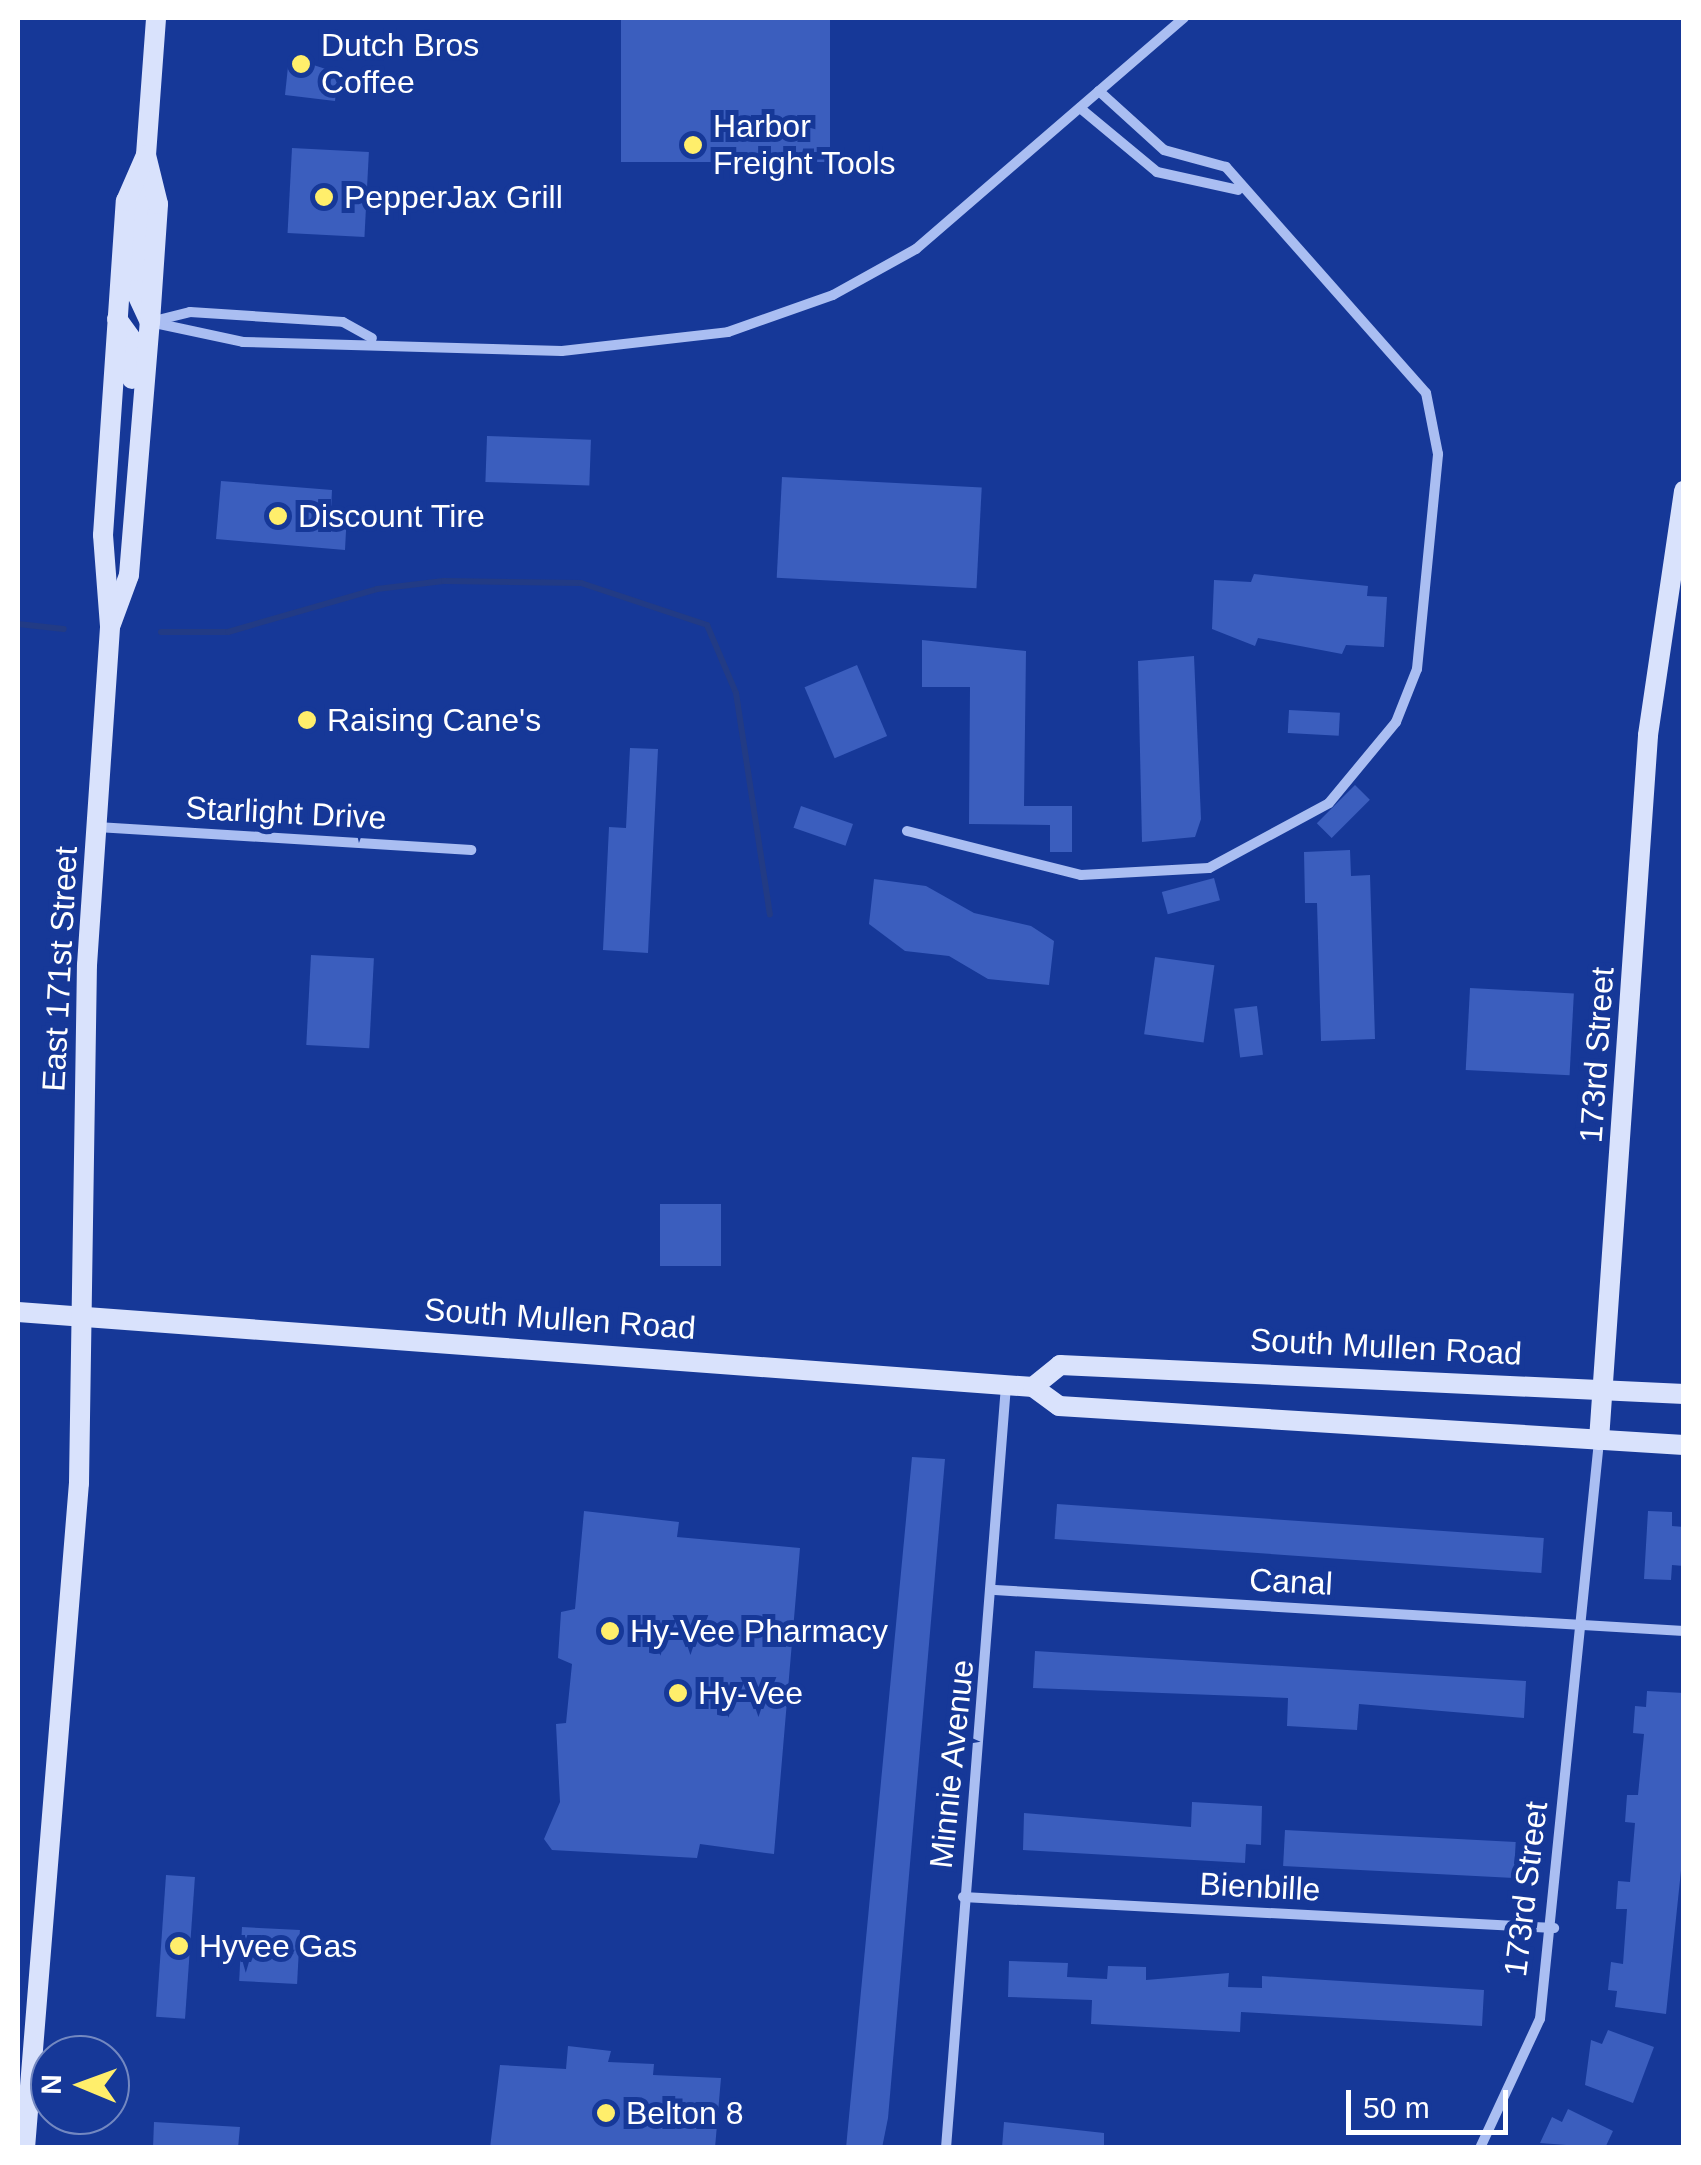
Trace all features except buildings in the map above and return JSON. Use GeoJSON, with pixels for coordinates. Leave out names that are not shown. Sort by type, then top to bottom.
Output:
{"type":"FeatureCollection","features":[{"type":"Feature","properties":{"kind":"street","name":"East 171st Street"},"geometry":{"type":"LineString","coordinates":[[24,2148],[70,1615],[97,827],[110,626],[133,530],[158,204],[146,156],[156,18]]}},
{"type":"Feature","properties":{"kind":"street"},"geometry":{"type":"LineString","coordinates":[[150,322],[243,342],[350,346],[372,338],[616,350],[786,314],[916,250],[1184,18]]}},
{"type":"Feature","properties":{"kind":"street"},"geometry":{"type":"LineString","coordinates":[[907,831],[1081,875],[1210,868],[1328,803],[1396,722],[1416,669],[1435,415],[1426,393],[1238,190],[1226,167],[1164,150],[1099,91]]}},
{"type":"Feature","properties":{"kind":"street"},"geometry":{"type":"LineString","coordinates":[[1080,108],[1158,172],[1238,190]]}},
{"type":"Feature","properties":{"kind":"street","name":"East 171st Street"},"geometry":{"type":"LineString","coordinates":[[110,626],[101,568],[126,201],[146,156]]}},
{"type":"Feature","properties":{"kind":"street"},"geometry":{"type":"LineString","coordinates":[[150,322],[190,312],[343,322],[372,338]]}},
{"type":"Feature","properties":{"kind":"street"},"geometry":{"type":"LineString","coordinates":[[117,319],[134,357],[125,483],[133,530]]}},
{"type":"Feature","properties":{"kind":"street","name":"173rd Street"},"geometry":{"type":"LineString","coordinates":[[1480,2148],[1540,2019],[1554,1928],[1604,1388],[1648,735],[1684,491]]}},
{"type":"Feature","properties":{"kind":"street","name":"Starlight Drive"},"geometry":{"type":"LineString","coordinates":[[97,827],[472,850]]}},
{"type":"Feature","properties":{"kind":"street","name":"South Mullen Road"},"geometry":{"type":"LineString","coordinates":[[18,1312],[1006,1385],[1033,1388],[1059,1406],[1684,1445]]}},
{"type":"Feature","properties":{"kind":"street","name":"South Mullen Road"},"geometry":{"type":"LineString","coordinates":[[1033,1388],[1060,1364],[1684,1394]]}},
{"type":"Feature","properties":{"kind":"street","name":"Minnie Avenue"},"geometry":{"type":"LineString","coordinates":[[946,2148],[963,1897],[995,1590],[1006,1385]]}},
{"type":"Feature","properties":{"kind":"street","name":"Canal"},"geometry":{"type":"LineString","coordinates":[[995,1590],[1583,1624]]}},
{"type":"Feature","properties":{"kind":"street"},"geometry":{"type":"LineString","coordinates":[[1583,1624],[1684,1631]]}},
{"type":"Feature","properties":{"kind":"street","name":"Bienbille"},"geometry":{"type":"LineString","coordinates":[[963,1897],[1554,1928]]}},
{"type":"Feature","properties":{"kind":"waterway"},"geometry":{"type":"LineString","coordinates":[[161,632],[228,632],[377,589],[444,581],[581,583],[707,625],[736,693],[770,914]]}},
{"type":"Feature","properties":{"kind":"waterway"},"geometry":{"type":"LineString","coordinates":[[18,624],[64,629]]}},
{"type":"Feature","properties":{"kind":"place","name":"Dutch Bros Coffee"},"geometry":{"type":"Point","coordinates":[301,64]}},
{"type":"Feature","properties":{"kind":"place","name":"Harbor Freight Tools"},"geometry":{"type":"Point","coordinates":[693,145]}},
{"type":"Feature","properties":{"kind":"place","name":"PepperJax Grill"},"geometry":{"type":"Point","coordinates":[324,197]}},
{"type":"Feature","properties":{"kind":"place","name":"Discount Tire"},"geometry":{"type":"Point","coordinates":[278,516]}},
{"type":"Feature","properties":{"kind":"place","name":"Raising Cane's"},"geometry":{"type":"Point","coordinates":[307,720]}},
{"type":"Feature","properties":{"kind":"place","name":"Hy-Vee Pharmacy"},"geometry":{"type":"Point","coordinates":[610,1631]}},
{"type":"Feature","properties":{"kind":"place","name":"Hy-Vee"},"geometry":{"type":"Point","coordinates":[678,1693]}},
{"type":"Feature","properties":{"kind":"place","name":"Hyvee Gas"},"geometry":{"type":"Point","coordinates":[179,1946]}},
{"type":"Feature","properties":{"kind":"place","name":"Belton 8"},"geometry":{"type":"Point","coordinates":[606,2113]}}]}
